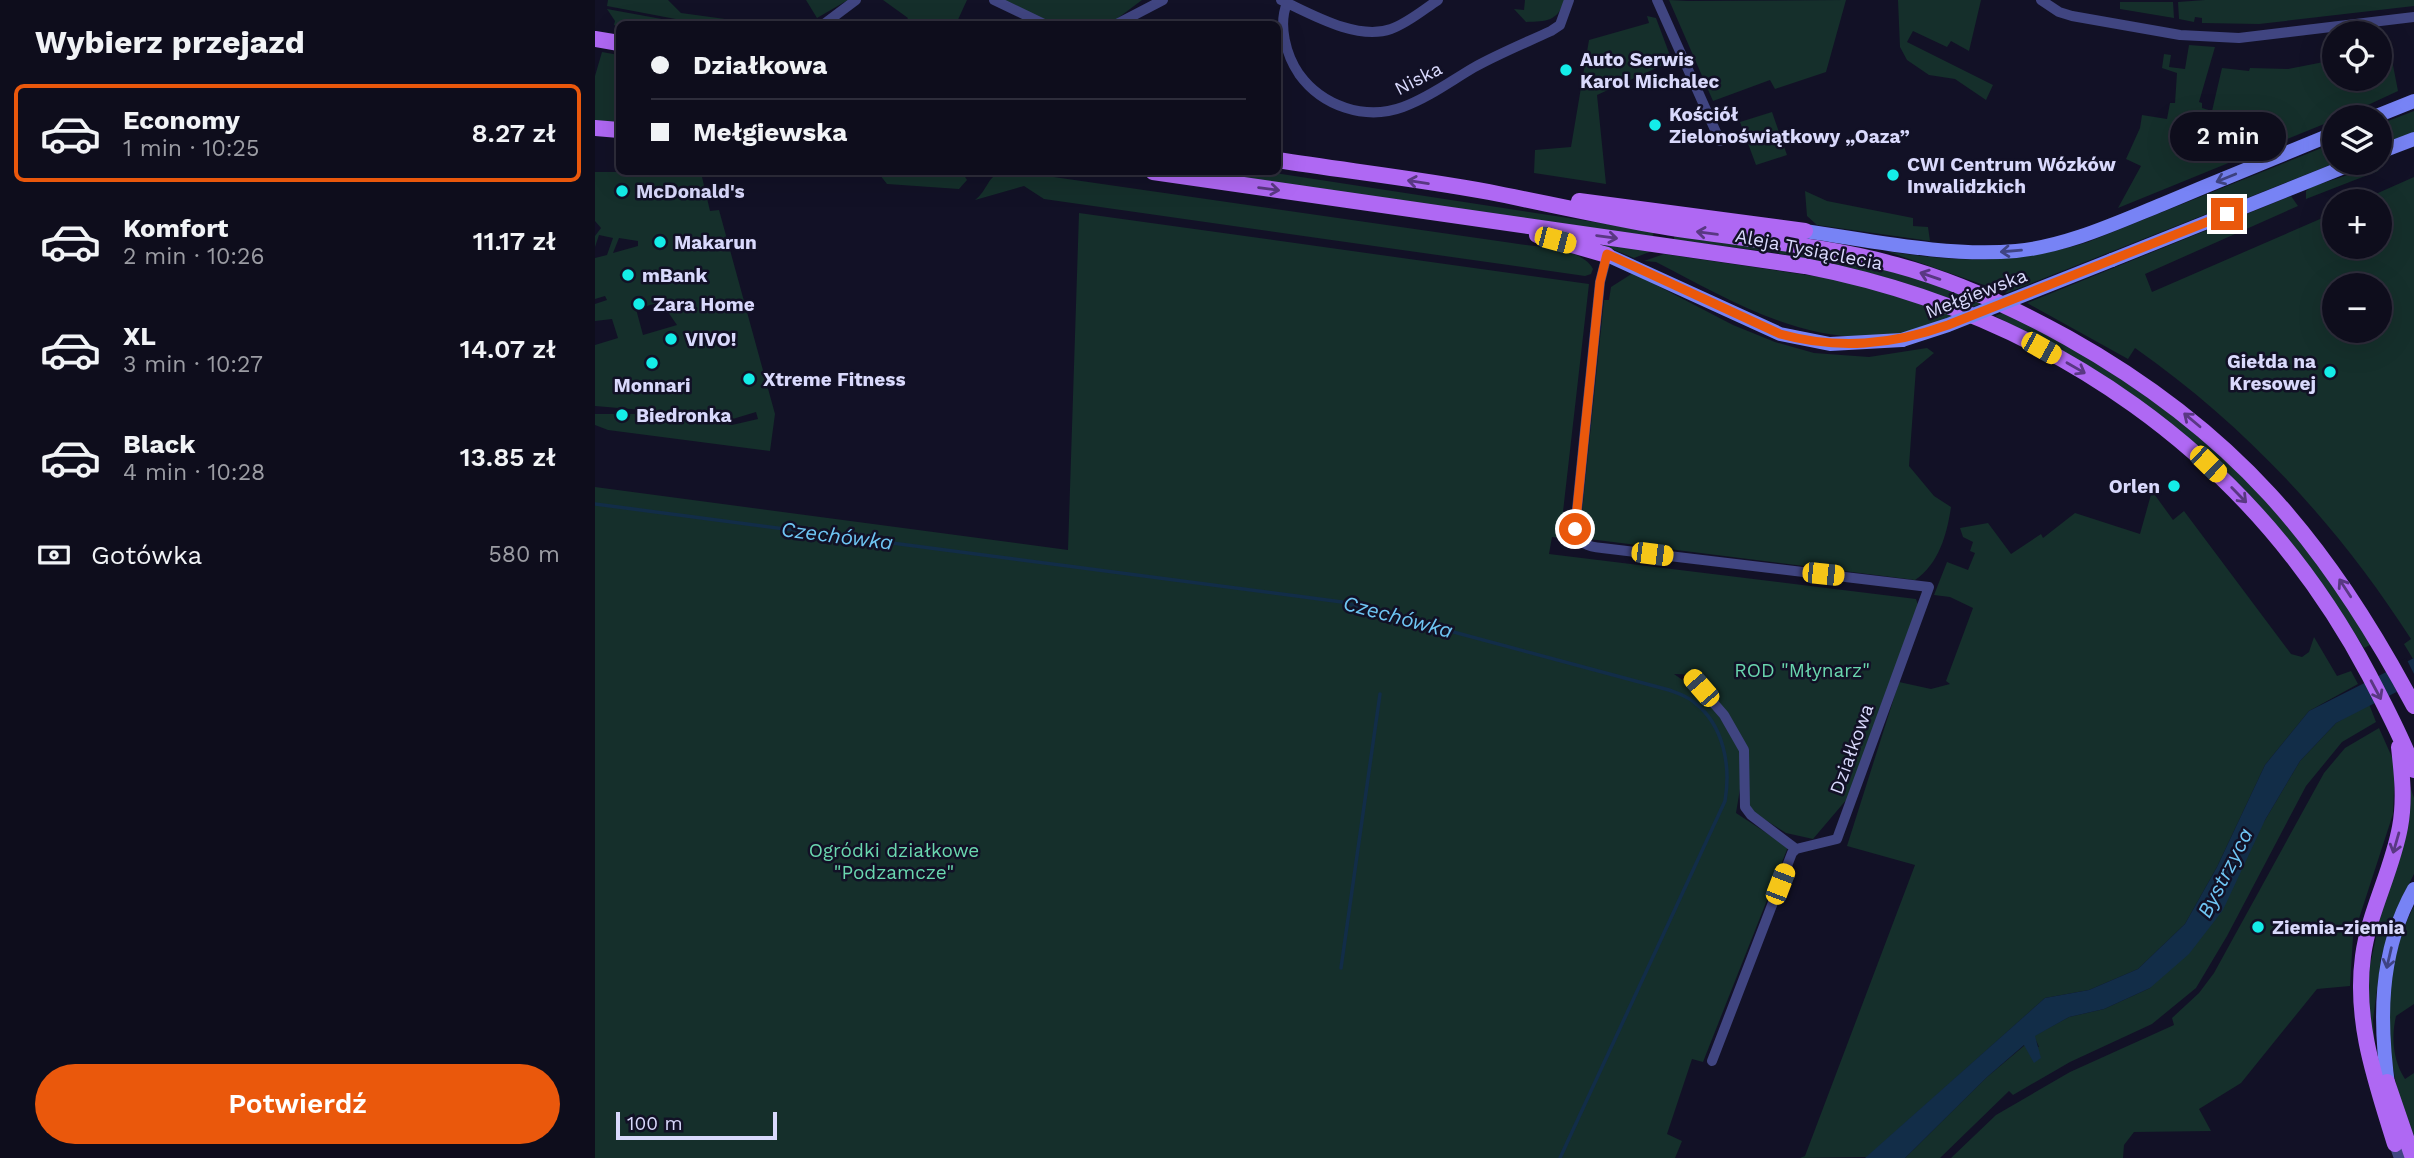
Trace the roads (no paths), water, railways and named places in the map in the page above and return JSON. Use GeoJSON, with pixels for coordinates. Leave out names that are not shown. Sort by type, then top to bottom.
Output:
{"type":"FeatureCollection","features":[{"type":"Feature","properties":{"kind":"main road"},"geometry":{"type":"LineString","coordinates":[[595,38],[616,42]]}},
{"type":"Feature","properties":{"kind":"main road"},"geometry":{"type":"LineString","coordinates":[[2392,110],[2414,101]]}},
{"type":"Feature","properties":{"kind":"main road"},"geometry":{"type":"LineString","coordinates":[[595,128],[616,130]]}},
{"type":"Feature","properties":{"kind":"main road","name":"Mełgiewska"},"geometry":{"type":"LineString","coordinates":[[1805,231],[1952,251],[2028,249],[2072,239],[2322,139]]}},
{"type":"Feature","properties":{"kind":"main road"},"geometry":{"type":"LineString","coordinates":[[2392,147],[2414,139]]}},
{"type":"Feature","properties":{"kind":"main road","name":"Aleja Tysiąclecia"},"geometry":{"type":"LineString","coordinates":[[1281,161],[1486,192],[1661,226],[1870,258],[1944,280],[2032,318],[2156,392],[2225,449],[2278,502],[2318,550],[2381,646],[2414,706]]}},
{"type":"Feature","properties":{"kind":"main road","name":"Aleja Tysiąclecia"},"geometry":{"type":"LineString","coordinates":[[1174,175],[1841,273],[1944,304],[2014,334],[2112,389],[2154,417],[2196,452],[2279,537],[2329,605],[2357,652],[2396,727],[2414,771]]}},
{"type":"Feature","properties":{"kind":"main road","name":"Mełgiewska"},"geometry":{"type":"LineString","coordinates":[[1607,254],[1780,334],[1808,342],[1840,344],[1902,340],[1948,325],[2324,175]]}},
{"type":"Feature","properties":{"kind":"main road"},"geometry":{"type":"LineString","coordinates":[[1486,192],[1653,209],[1805,231]]}},
{"type":"Feature","properties":{"kind":"main road"},"geometry":{"type":"LineString","coordinates":[[1467,217],[1607,254]]}},
{"type":"Feature","properties":{"kind":"main road"},"geometry":{"type":"LineString","coordinates":[[2396,727],[2403,785],[2400,828],[2367,938],[2361,983],[2365,1042],[2397,1151]]}},
{"type":"Feature","properties":{"kind":"main road"},"geometry":{"type":"LineString","coordinates":[[2397,1151],[2382,1045],[2383,990],[2392,947],[2413,892]]}},
{"type":"Feature","properties":{"kind":"main road"},"geometry":{"type":"LineString","coordinates":[[2387,1082],[2413,1158]]}},
{"type":"Feature","properties":{"kind":"street"},"geometry":{"type":"LineString","coordinates":[[828,21],[856,0]]}},
{"type":"Feature","properties":{"kind":"street"},"geometry":{"type":"LineString","coordinates":[[994,0],[1038,21]]}},
{"type":"Feature","properties":{"kind":"street"},"geometry":{"type":"LineString","coordinates":[[1123,21],[1163,0]]}},
{"type":"Feature","properties":{"kind":"street"},"geometry":{"type":"LineString","coordinates":[[1284,1],[1349,27],[1381,31],[1407,22],[1438,0]]}},
{"type":"Feature","properties":{"kind":"street","name":"Niska"},"geometry":{"type":"LineString","coordinates":[[1284,1],[1286,44],[1295,68],[1313,93],[1339,106],[1380,111],[1413,102],[1482,64],[1551,31],[1560,25],[1569,0]]}},
{"type":"Feature","properties":{"kind":"street"},"geometry":{"type":"LineString","coordinates":[[1657,0],[1720,141]]}},
{"type":"Feature","properties":{"kind":"street"},"geometry":{"type":"LineString","coordinates":[[2041,0],[2059,12],[2073,16],[2201,37],[2262,37],[2414,17]]}},
{"type":"Feature","properties":{"kind":"street","name":"Działkowa"},"geometry":{"type":"LineString","coordinates":[[1607,254],[1600,282],[1575,529],[1580,540],[1592,547],[1929,587],[1837,839],[1826,844],[1796,849]]}},
{"type":"Feature","properties":{"kind":"street"},"geometry":{"type":"LineString","coordinates":[[1691,677],[1724,715],[1744,750],[1745,807],[1751,815],[1796,849],[1789,859],[1712,1061]]}},
{"type":"Feature","properties":{"kind":"water","name":"Bystrzyca"},"geometry":{"type":"Polygon","coordinates":[[[2414,658],[2414,683],[2336,723],[2300,761],[2265,820],[2223,910],[2189,954],[2150,988],[2104,1009],[2069,1017],[2035,1036],[2041,1058],[2034,1063],[2024,1045],[1987,1077],[1905,1158],[1865,1158],[2045,998],[2089,990],[2138,969],[2185,924],[2217,867],[2265,765],[2309,711],[2414,658]]]}},
{"type":"Feature","properties":{"kind":"waterway","name":"Czechówka"},"geometry":{"type":"LineString","coordinates":[[595,504],[1342,602],[1669,690],[1691,700],[1704,711],[1719,734],[1726,760],[1725,801],[1560,1158]]}},
{"type":"Feature","properties":{"kind":"waterway"},"geometry":{"type":"LineString","coordinates":[[1341,968],[1380,694]]}},
{"type":"Feature","properties":{"kind":"place","name":"Auto Serwis Karol Michalec"},"geometry":{"type":"Point","coordinates":[1566,70]}},
{"type":"Feature","properties":{"kind":"place","name":"Kościół Zielonoświątkowy „Oaza”"},"geometry":{"type":"Point","coordinates":[1655,125]}},
{"type":"Feature","properties":{"kind":"place","name":"CWI Centrum Wózków Inwalidzkich"},"geometry":{"type":"Point","coordinates":[1893,175]}},
{"type":"Feature","properties":{"kind":"place","name":"McDonald's"},"geometry":{"type":"Point","coordinates":[622,191]}},
{"type":"Feature","properties":{"kind":"place","name":"Makarun"},"geometry":{"type":"Point","coordinates":[660,242]}},
{"type":"Feature","properties":{"kind":"place","name":"mBank"},"geometry":{"type":"Point","coordinates":[628,275]}},
{"type":"Feature","properties":{"kind":"place","name":"Zara Home"},"geometry":{"type":"Point","coordinates":[639,304]}},
{"type":"Feature","properties":{"kind":"place","name":"VIVO!"},"geometry":{"type":"Point","coordinates":[671,339]}},
{"type":"Feature","properties":{"kind":"place","name":"Monnari"},"geometry":{"type":"Point","coordinates":[652,363]}},
{"type":"Feature","properties":{"kind":"place","name":"Giełda na Kresowej"},"geometry":{"type":"Point","coordinates":[2330,372]}},
{"type":"Feature","properties":{"kind":"place","name":"Xtreme Fitness"},"geometry":{"type":"Point","coordinates":[749,379]}},
{"type":"Feature","properties":{"kind":"place","name":"Biedronka"},"geometry":{"type":"Point","coordinates":[622,415]}},
{"type":"Feature","properties":{"kind":"place","name":"Orlen"},"geometry":{"type":"Point","coordinates":[2174,486]}},
{"type":"Feature","properties":{"kind":"place","name":"Ziemia-ziemia"},"geometry":{"type":"Point","coordinates":[2258,927]}},
{"type":"Feature","properties":{"kind":"park label","name":"ROD \"Młynarz\""},"geometry":{"type":"Point","coordinates":[1802,670]}},
{"type":"Feature","properties":{"kind":"park label","name":"Ogródki działkowe \"Podzamcze\""},"geometry":{"type":"Point","coordinates":[894,861]}}]}
